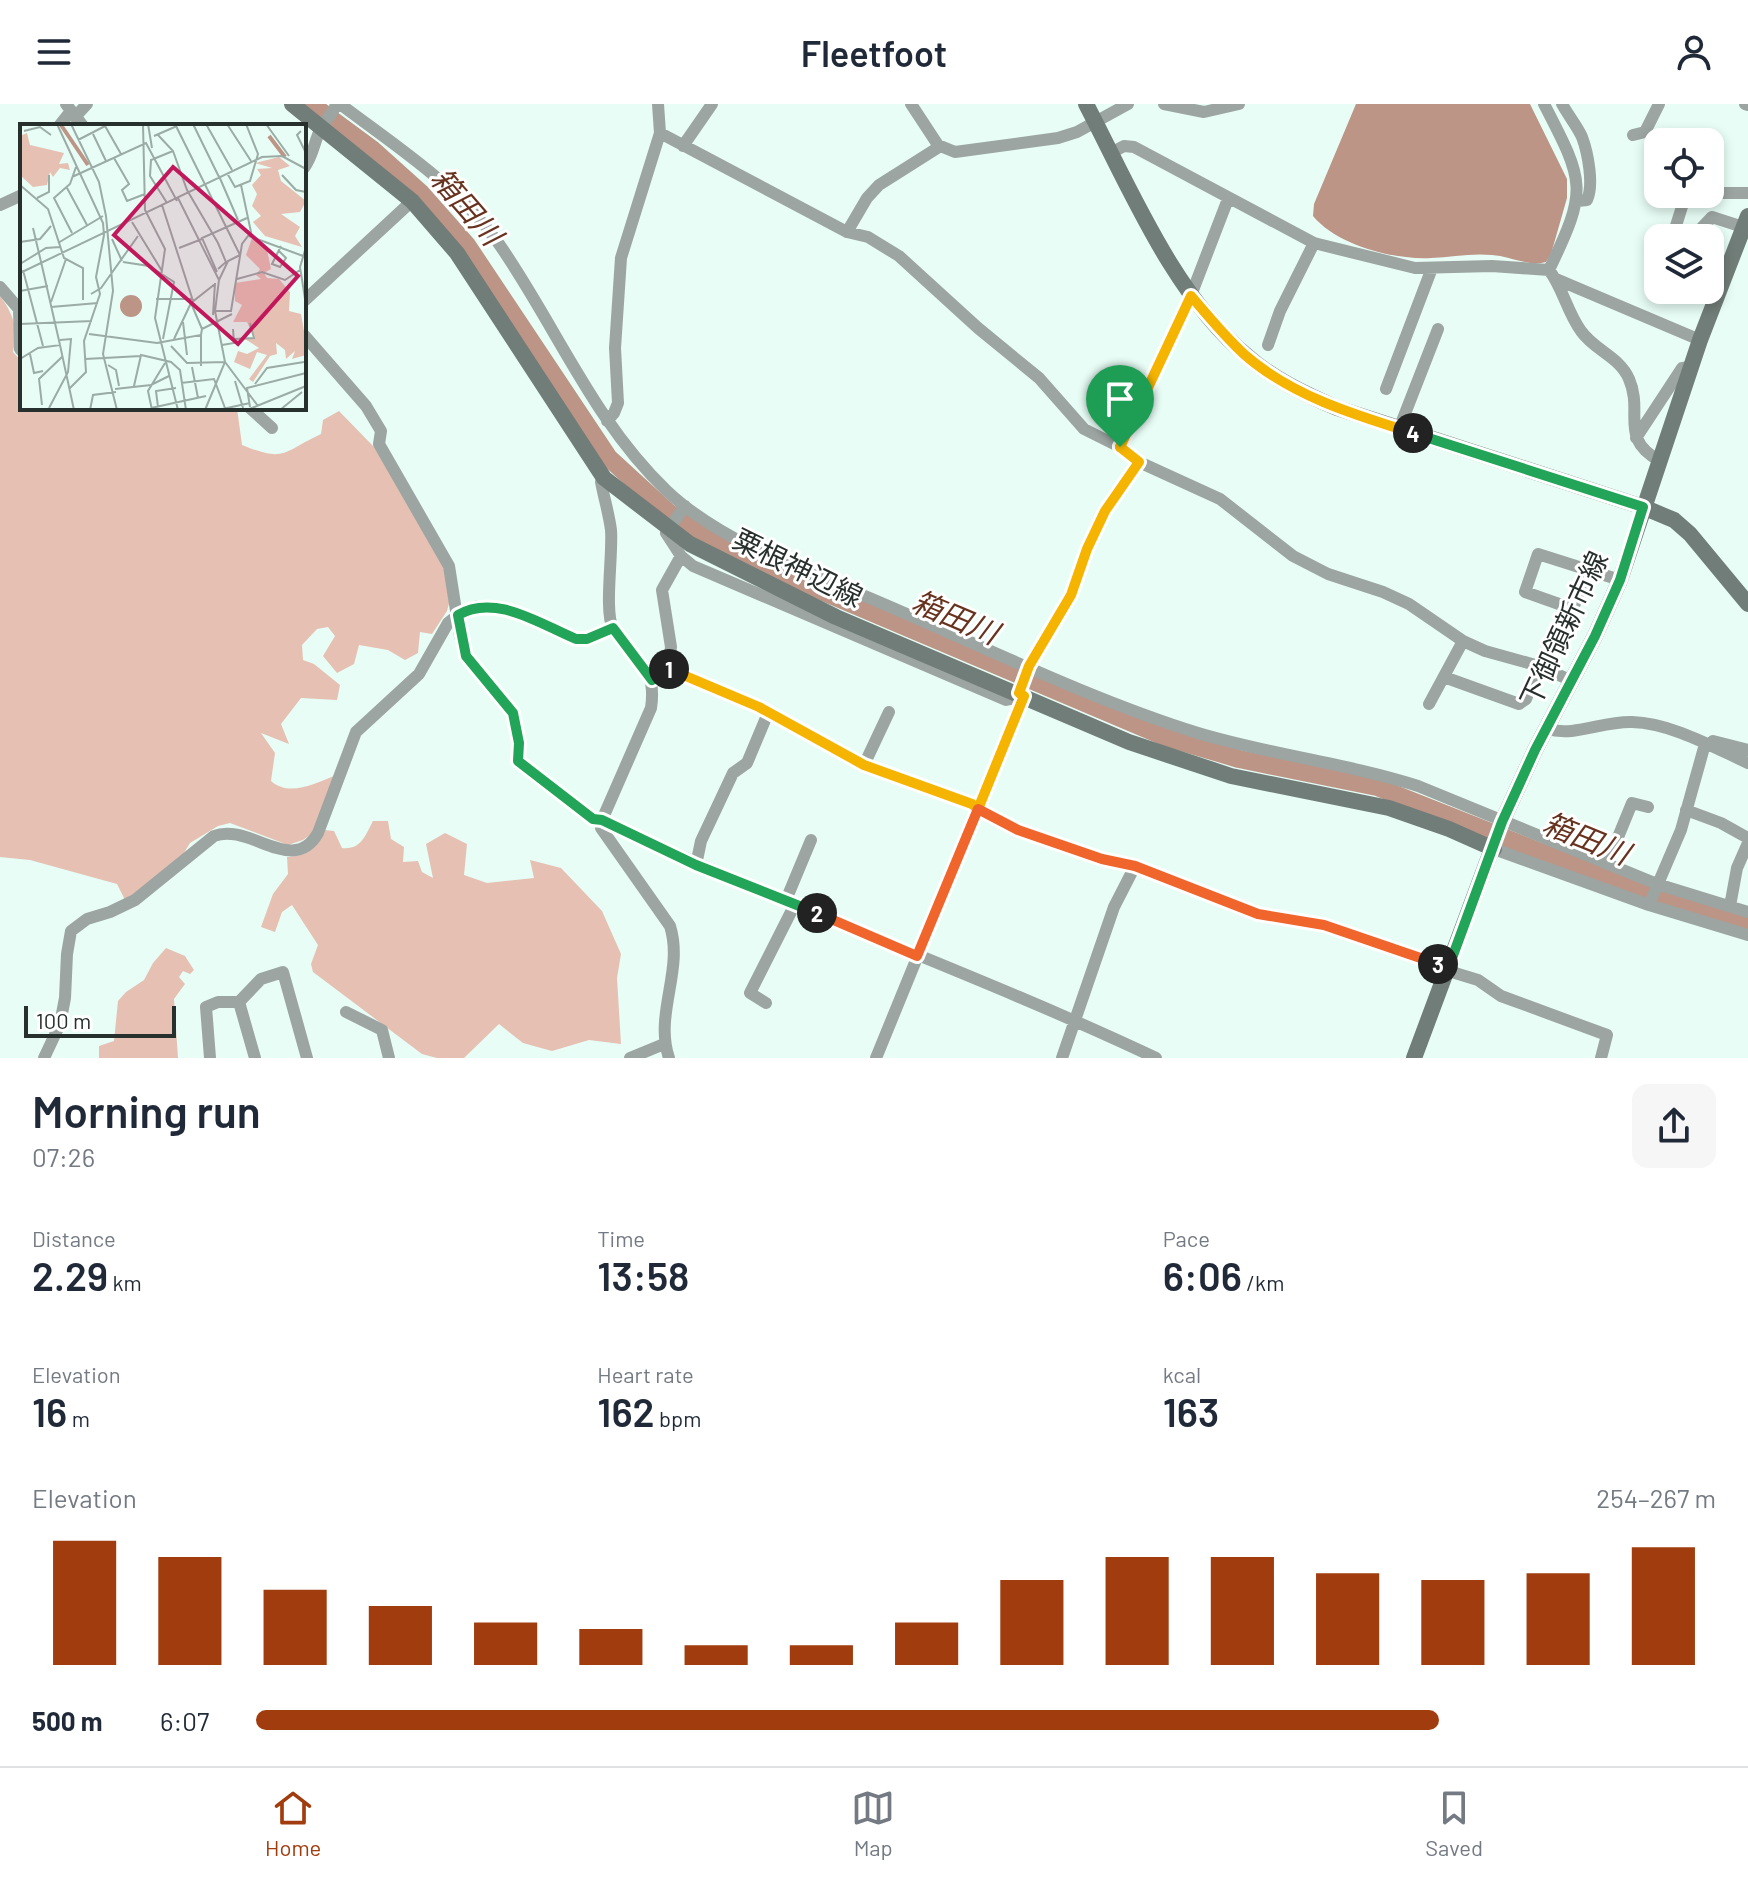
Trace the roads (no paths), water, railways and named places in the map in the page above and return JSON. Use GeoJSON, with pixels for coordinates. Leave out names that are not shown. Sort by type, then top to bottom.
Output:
{"type":"FeatureCollection","features":[{"type":"Feature","properties":{"kind":"main road","name":"粟根神辺線"},"geometry":{"type":"LineString","coordinates":[[292,104],[412,201],[457,253],[604,478],[690,544],[836,617],[1129,742],[1231,776],[1389,808],[1495,846]]}},
{"type":"Feature","properties":{"kind":"main road"},"geometry":{"type":"LineString","coordinates":[[1086,104],[1191,296],[1246,356],[1316,399],[1674,520],[1690,534],[1748,604]]}},
{"type":"Feature","properties":{"kind":"main road","name":"下御領新市線"},"geometry":{"type":"LineString","coordinates":[[1414,1058],[1502,824],[1620,580],[1700,340],[1746,222]]}},
{"type":"Feature","properties":{"kind":"street"},"geometry":{"type":"LineString","coordinates":[[74,114],[87,104]]}},
{"type":"Feature","properties":{"kind":"street"},"geometry":{"type":"LineString","coordinates":[[683,146],[712,104]]}},
{"type":"Feature","properties":{"kind":"street"},"geometry":{"type":"LineString","coordinates":[[911,104],[939,147],[955,152],[1058,138],[1077,132],[1128,104]]}},
{"type":"Feature","properties":{"kind":"street"},"geometry":{"type":"LineString","coordinates":[[1164,104],[1204,112],[1239,104]]}},
{"type":"Feature","properties":{"kind":"street"},"geometry":{"type":"LineString","coordinates":[[1544,104],[1576,172],[1578,201],[1552,274],[1581,333],[1616,362],[1628,377],[1633,392],[1633,432],[1644,452],[1660,461]]}},
{"type":"Feature","properties":{"kind":"street"},"geometry":{"type":"LineString","coordinates":[[1562,104],[1582,137],[1589,174],[1590,195],[1587,200],[1578,201]]}},
{"type":"Feature","properties":{"kind":"street"},"geometry":{"type":"LineString","coordinates":[[1633,135],[1645,132],[1659,104]]}},
{"type":"Feature","properties":{"kind":"street"},"geometry":{"type":"LineString","coordinates":[[306,166],[312,158],[322,126],[337,105],[453,189],[498,244],[607,421],[659,482],[685,506],[710,523],[761,550],[1123,706],[1189,730],[1384,775],[1418,786],[1502,824],[1657,884],[1748,912]]}},
{"type":"Feature","properties":{"kind":"street"},"geometry":{"type":"LineString","coordinates":[[607,421],[618,403],[615,348],[621,258],[660,133],[657,105]]}},
{"type":"Feature","properties":{"kind":"street"},"geometry":{"type":"LineString","coordinates":[[660,133],[847,232],[868,237],[899,256],[1039,378],[1084,429],[1120,447],[1139,462],[1220,499],[1293,556],[1328,574],[1409,604],[1463,641],[1485,651],[1539,666],[1572,681]]}},
{"type":"Feature","properties":{"kind":"street"},"geometry":{"type":"LineString","coordinates":[[1111,153],[1124,146],[1134,147],[1314,243],[1392,265],[1432,268],[1492,266],[1552,274],[1700,340]]}},
{"type":"Feature","properties":{"kind":"street"},"geometry":{"type":"LineString","coordinates":[[847,232],[867,198],[879,185],[939,147]]}},
{"type":"Feature","properties":{"kind":"street"},"geometry":{"type":"LineString","coordinates":[[1724,193],[1748,193]]}},
{"type":"Feature","properties":{"kind":"street"},"geometry":{"type":"LineString","coordinates":[[0,205],[20,196]]}},
{"type":"Feature","properties":{"kind":"street"},"geometry":{"type":"LineString","coordinates":[[1120,447],[1191,296],[1228,199]]}},
{"type":"Feature","properties":{"kind":"street"},"geometry":{"type":"LineString","coordinates":[[306,299],[412,201]]}},
{"type":"Feature","properties":{"kind":"street"},"geometry":{"type":"LineString","coordinates":[[1704,224],[1712,217],[1746,222]]}},
{"type":"Feature","properties":{"kind":"street"},"geometry":{"type":"LineString","coordinates":[[1268,345],[1280,311],[1314,243]]}},
{"type":"Feature","properties":{"kind":"street"},"geometry":{"type":"LineString","coordinates":[[1386,389],[1432,268]]}},
{"type":"Feature","properties":{"kind":"street"},"geometry":{"type":"LineString","coordinates":[[0,287],[19,309],[20,349]]}},
{"type":"Feature","properties":{"kind":"street"},"geometry":{"type":"LineString","coordinates":[[1399,429],[1438,329]]}},
{"type":"Feature","properties":{"kind":"street"},"geometry":{"type":"LineString","coordinates":[[306,339],[366,406],[381,431],[379,444],[449,566],[466,656],[513,713],[519,743],[518,761],[593,819],[602,820],[696,865],[1075,1020],[1156,1058]]}},
{"type":"Feature","properties":{"kind":"street"},"geometry":{"type":"LineString","coordinates":[[1636,438],[1682,368],[1691,367]]}},
{"type":"Feature","properties":{"kind":"street"},"geometry":{"type":"LineString","coordinates":[[252,410],[272,428]]}},
{"type":"Feature","properties":{"kind":"street"},"geometry":{"type":"LineString","coordinates":[[876,1058],[978,809],[1022,694],[1029,666],[1071,595],[1087,549],[1105,511],[1139,462]]}},
{"type":"Feature","properties":{"kind":"street"},"geometry":{"type":"LineString","coordinates":[[604,478],[601,482],[611,529],[609,600],[613,628],[660,674],[768,713],[864,765],[972,804],[1018,830],[1065,848],[1135,866],[1258,914],[1324,925],[1478,980],[1501,996],[1607,1035],[1601,1058]]}},
{"type":"Feature","properties":{"kind":"street"},"geometry":{"type":"LineString","coordinates":[[685,506],[666,533],[681,556],[693,566],[1006,700],[1022,694]]}},
{"type":"Feature","properties":{"kind":"street"},"geometry":{"type":"LineString","coordinates":[[1586,571],[1573,609],[1525,592],[1538,554],[1620,580]]}},
{"type":"Feature","properties":{"kind":"street"},"geometry":{"type":"LineString","coordinates":[[669,1058],[664,1044],[664,1018],[675,941],[670,926],[601,828],[651,708],[671,647],[662,590],[681,556]]}},
{"type":"Feature","properties":{"kind":"street"},"geometry":{"type":"LineString","coordinates":[[44,1058],[60,1024],[71,931],[79,923],[135,900],[214,836],[224,832],[288,852],[302,850],[309,845],[318,833],[356,732],[419,674],[448,623],[458,615],[478,606],[499,607],[576,639],[587,639],[613,628]]}},
{"type":"Feature","properties":{"kind":"street"},"geometry":{"type":"LineString","coordinates":[[1429,704],[1463,641]]}},
{"type":"Feature","properties":{"kind":"street"},"geometry":{"type":"LineString","coordinates":[[1444,677],[1519,704],[1526,699],[1539,666]]}},
{"type":"Feature","properties":{"kind":"street"},"geometry":{"type":"LineString","coordinates":[[864,765],[889,712]]}},
{"type":"Feature","properties":{"kind":"street"},"geometry":{"type":"LineString","coordinates":[[696,865],[701,841],[733,773],[747,763],[768,713]]}},
{"type":"Feature","properties":{"kind":"street"},"geometry":{"type":"LineString","coordinates":[[1547,729],[1569,733],[1630,722],[1664,728],[1748,763]]}},
{"type":"Feature","properties":{"kind":"street"},"geometry":{"type":"LineString","coordinates":[[1649,905],[1681,830],[1700,737],[1748,750]]}},
{"type":"Feature","properties":{"kind":"street"},"geometry":{"type":"LineString","coordinates":[[1607,864],[1632,803],[1648,807]]}},
{"type":"Feature","properties":{"kind":"street"},"geometry":{"type":"LineString","coordinates":[[1686,810],[1721,823],[1748,840],[1737,868],[1730,906]]}},
{"type":"Feature","properties":{"kind":"street"},"geometry":{"type":"LineString","coordinates":[[766,1003],[750,993],[791,902],[811,840]]}},
{"type":"Feature","properties":{"kind":"street"},"geometry":{"type":"LineString","coordinates":[[1495,846],[1649,905],[1748,935]]}},
{"type":"Feature","properties":{"kind":"street"},"geometry":{"type":"LineString","coordinates":[[1062,1058],[1114,907],[1135,866]]}},
{"type":"Feature","properties":{"kind":"street"},"geometry":{"type":"LineString","coordinates":[[210,1058],[206,1007],[218,1002],[239,1002],[261,979],[283,972],[307,1058]]}},
{"type":"Feature","properties":{"kind":"street"},"geometry":{"type":"LineString","coordinates":[[239,1002],[255,1058]]}},
{"type":"Feature","properties":{"kind":"street"},"geometry":{"type":"LineString","coordinates":[[346,1012],[382,1030],[389,1058]]}},
{"type":"Feature","properties":{"kind":"street"},"geometry":{"type":"LineString","coordinates":[[630,1058],[664,1044]]}},
{"type":"Feature","properties":{"kind":"waterway","name":"箱田川"},"geometry":{"type":"LineString","coordinates":[[311,104],[372,149],[421,193],[467,245],[609,458],[668,512],[727,551],[1165,737],[1239,759],[1377,787],[1644,893],[1748,922]]}}]}
